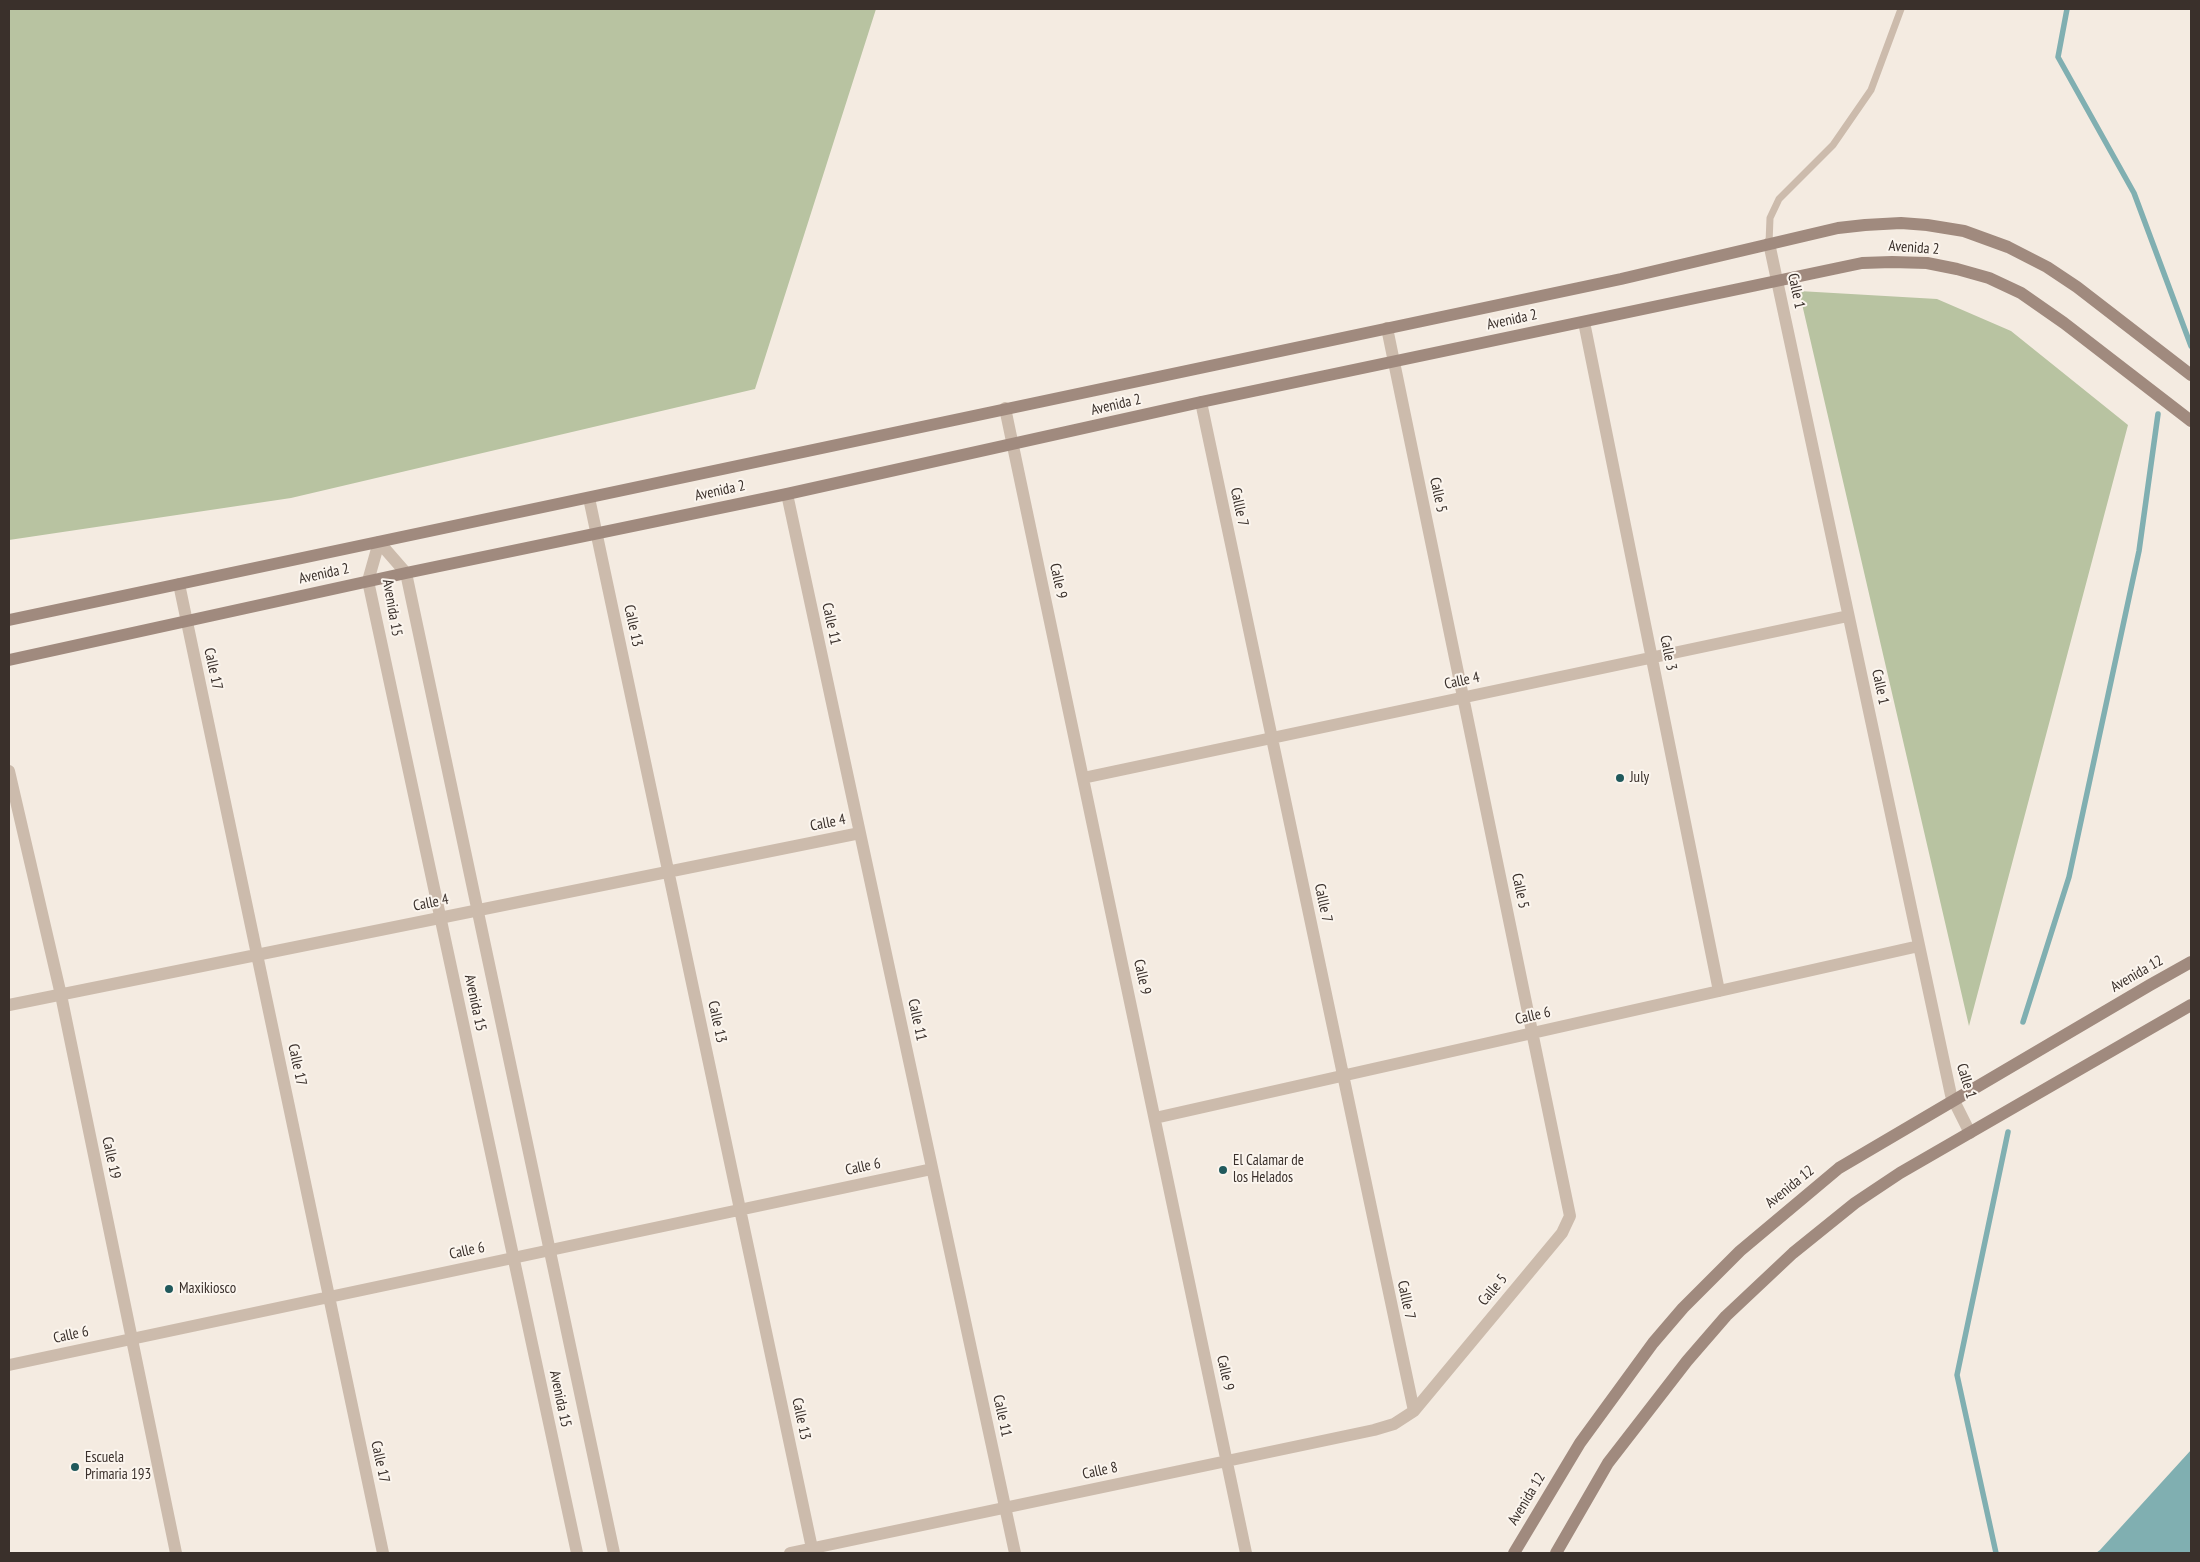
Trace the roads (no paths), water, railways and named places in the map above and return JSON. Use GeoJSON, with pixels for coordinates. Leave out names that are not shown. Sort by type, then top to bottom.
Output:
{"type":"FeatureCollection","features":[{"type":"Feature","properties":{"kind":"main road","name":"Avenida 2"},"geometry":{"type":"LineString","coordinates":[[9,620],[1621,279],[1838,228],[1901,223],[1964,231],[2008,247],[2047,267],[2077,287],[2191,375]]}},
{"type":"Feature","properties":{"kind":"main road","name":"Avenida 2"},"geometry":{"type":"LineString","coordinates":[[9,660],[368,581],[787,494],[1201,402],[1862,263],[1927,263],[1988,278],[2021,293],[2064,323],[2191,421]]}},
{"type":"Feature","properties":{"kind":"main road","name":"Avenida 12"},"geometry":{"type":"LineString","coordinates":[[1514,1553],[1580,1443],[1653,1342],[1683,1308],[1740,1251],[1839,1168],[2191,962]]}},
{"type":"Feature","properties":{"kind":"main road"},"geometry":{"type":"LineString","coordinates":[[1556,1553],[1608,1463],[1682,1368],[1726,1316],[1793,1253],[1855,1203],[1900,1173],[2191,1005]]}},
{"type":"Feature","properties":{"kind":"street","name":"Calle 1"},"geometry":{"type":"LineString","coordinates":[[1769,244],[1919,946],[1954,1101],[1970,1133]]}},
{"type":"Feature","properties":{"kind":"street","name":"Calle 3"},"geometry":{"type":"LineString","coordinates":[[1584,322],[1719,991]]}},
{"type":"Feature","properties":{"kind":"street","name":"Calle 5"},"geometry":{"type":"LineString","coordinates":[[1388,328],[1570,1216],[1562,1233],[1414,1411]]}},
{"type":"Feature","properties":{"kind":"street","name":"Callle 7"},"geometry":{"type":"LineString","coordinates":[[1201,402],[1414,1411]]}},
{"type":"Feature","properties":{"kind":"street","name":"Calle 9"},"geometry":{"type":"LineString","coordinates":[[1006,408],[1246,1553]]}},
{"type":"Feature","properties":{"kind":"street","name":"Calle 11"},"geometry":{"type":"LineString","coordinates":[[787,494],[1015,1553]]}},
{"type":"Feature","properties":{"kind":"street","name":"Calle 13"},"geometry":{"type":"LineString","coordinates":[[589,498],[812,1551]]}},
{"type":"Feature","properties":{"kind":"street","name":"Avenida 15"},"geometry":{"type":"LineString","coordinates":[[379,542],[406,573],[614,1553]]}},
{"type":"Feature","properties":{"kind":"street","name":"Avenida 15"},"geometry":{"type":"LineString","coordinates":[[379,542],[368,581],[577,1553]]}},
{"type":"Feature","properties":{"kind":"street","name":"Calle 17"},"geometry":{"type":"LineString","coordinates":[[179,584],[383,1553]]}},
{"type":"Feature","properties":{"kind":"street","name":"Calle 4"},"geometry":{"type":"LineString","coordinates":[[1083,778],[1848,616]]}},
{"type":"Feature","properties":{"kind":"street","name":"Calle 19"},"geometry":{"type":"LineString","coordinates":[[9,771],[60,995],[176,1553]]}},
{"type":"Feature","properties":{"kind":"street","name":"Calle 4"},"geometry":{"type":"LineString","coordinates":[[9,1005],[860,833]]}},
{"type":"Feature","properties":{"kind":"street","name":"Calle 6"},"geometry":{"type":"LineString","coordinates":[[1155,1118],[1919,946]]}},
{"type":"Feature","properties":{"kind":"street","name":"Calle 6"},"geometry":{"type":"LineString","coordinates":[[9,1365],[932,1169]]}},
{"type":"Feature","properties":{"kind":"street","name":"Calle 8"},"geometry":{"type":"LineString","coordinates":[[790,1553],[812,1551],[1374,1430],[1394,1424],[1414,1411]]}},
{"type":"Feature","properties":{"kind":"lane"},"geometry":{"type":"LineString","coordinates":[[1769,244],[1770,218],[1779,199],[1833,145],[1871,90],[1902,9]]}},
{"type":"Feature","properties":{"kind":"water"},"geometry":{"type":"Polygon","coordinates":[[[2191,1450],[2191,1553],[2096,1553],[2100,1550],[2191,1450]]]}},
{"type":"Feature","properties":{"kind":"waterway"},"geometry":{"type":"LineString","coordinates":[[2067,9],[2058,57],[2134,193],[2191,346]]}},
{"type":"Feature","properties":{"kind":"waterway"},"geometry":{"type":"LineString","coordinates":[[2023,1022],[2069,877],[2139,551],[2158,414]]}},
{"type":"Feature","properties":{"kind":"waterway"},"geometry":{"type":"LineString","coordinates":[[1996,1553],[1957,1375],[2008,1132]]}},
{"type":"Feature","properties":{"kind":"place","name":"July"},"geometry":{"type":"Point","coordinates":[1620,778]}},
{"type":"Feature","properties":{"kind":"place","name":"El Calamar de los Helados"},"geometry":{"type":"Point","coordinates":[1223,1170]}},
{"type":"Feature","properties":{"kind":"place","name":"Maxikiosco"},"geometry":{"type":"Point","coordinates":[169,1289]}},
{"type":"Feature","properties":{"kind":"place","name":"Escuela Primaria 193"},"geometry":{"type":"Point","coordinates":[75,1467]}}]}
